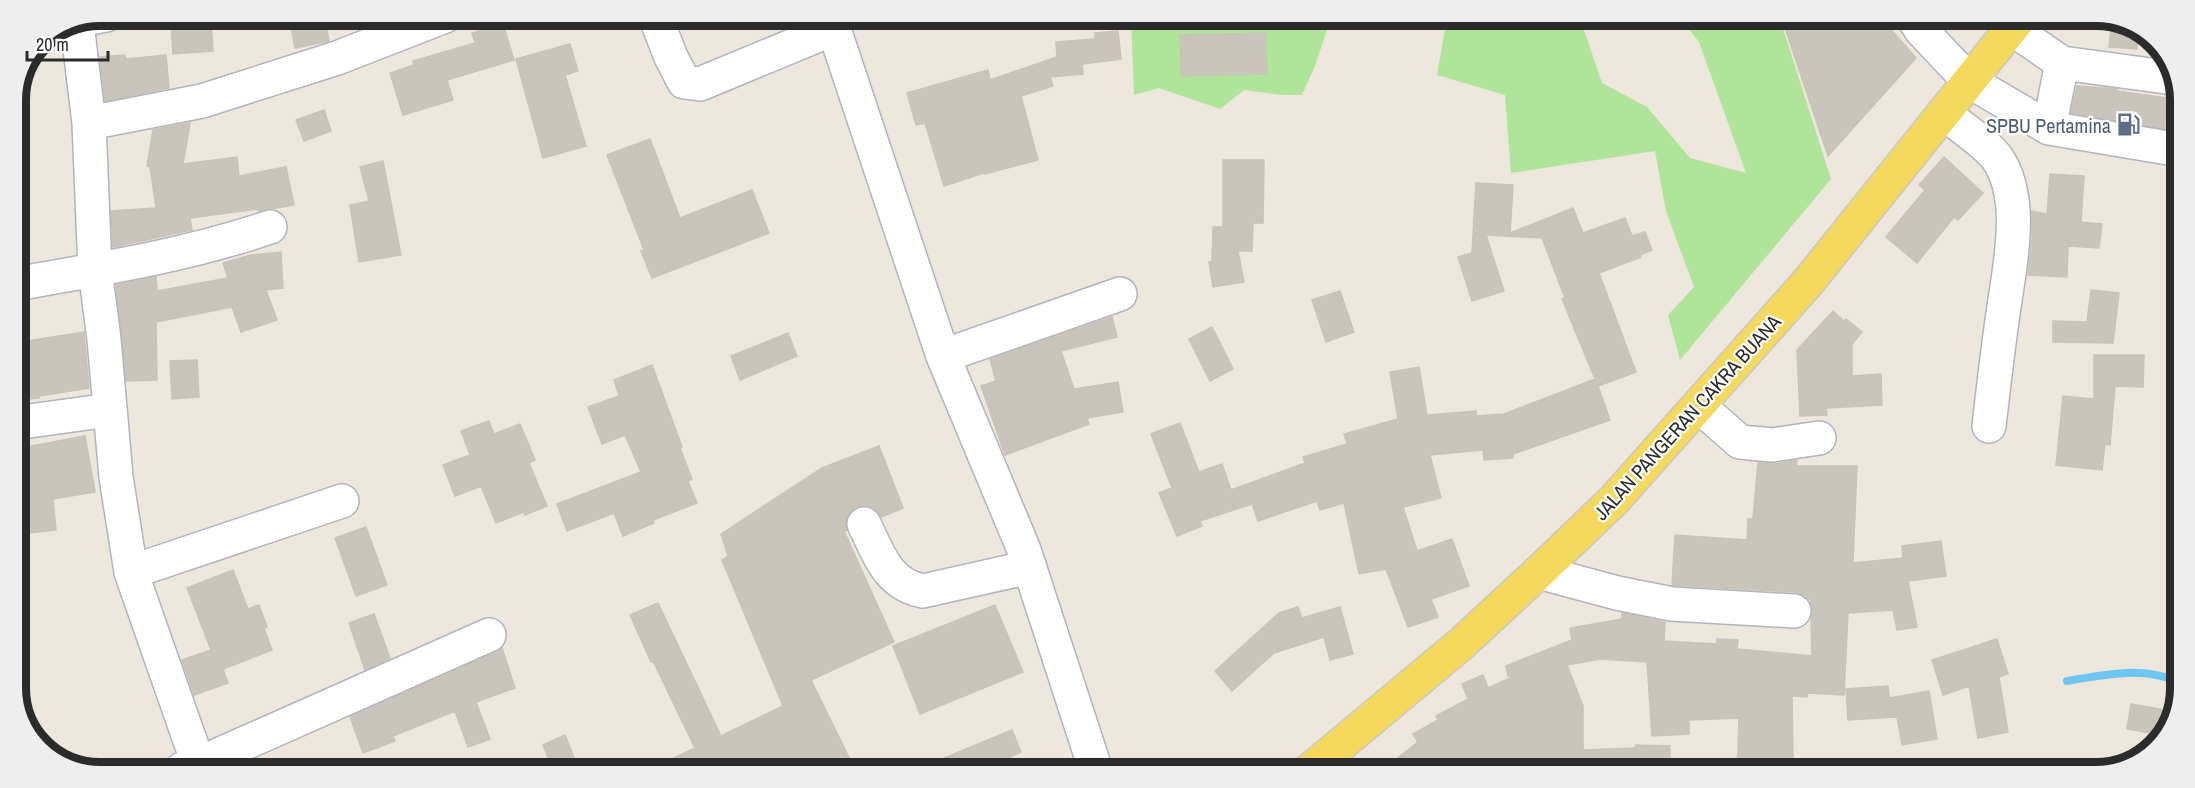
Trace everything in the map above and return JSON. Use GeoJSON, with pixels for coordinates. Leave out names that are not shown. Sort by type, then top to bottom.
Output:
{"type":"FeatureCollection","features":[{"type":"Feature","properties":{"kind":"main road","name":"JALAN PANGERAN CAKRA BUANA"},"geometry":{"type":"LineString","coordinates":[[1320,762],[1461,644],[1614,500],[1809,281],[2013,26]]}},
{"type":"Feature","properties":{"kind":"street"},"geometry":{"type":"LineString","coordinates":[[89,123],[202,102],[337,58],[419,26]]}},
{"type":"Feature","properties":{"kind":"street"},"geometry":{"type":"LineString","coordinates":[[659,26],[684,82],[700,84],[823,26]]}},
{"type":"Feature","properties":{"kind":"street"},"geometry":{"type":"LineString","coordinates":[[833,26],[943,356],[1024,550],[1093,762]]}},
{"type":"Feature","properties":{"kind":"street"},"geometry":{"type":"LineString","coordinates":[[1918,26],[1968,81],[2049,128],[2169,148]]}},
{"type":"Feature","properties":{"kind":"street"},"geometry":{"type":"LineString","coordinates":[[2017,26],[2062,63],[2166,77]]}},
{"type":"Feature","properties":{"kind":"street"},"geometry":{"type":"LineString","coordinates":[[78,29],[89,123],[95,270],[116,477],[131,573],[191,762]]}},
{"type":"Feature","properties":{"kind":"street"},"geometry":{"type":"LineString","coordinates":[[2049,128],[2062,63]]}},
{"type":"Feature","properties":{"kind":"street"},"geometry":{"type":"LineString","coordinates":[[1944,113],[1996,156],[2011,191],[2013,213],[2010,272],[1989,426]]}},
{"type":"Feature","properties":{"kind":"street"},"geometry":{"type":"LineString","coordinates":[[26,282],[225,243],[270,227]]}},
{"type":"Feature","properties":{"kind":"street"},"geometry":{"type":"LineString","coordinates":[[943,356],[1120,294]]}},
{"type":"Feature","properties":{"kind":"street"},"geometry":{"type":"LineString","coordinates":[[1699,406],[1740,442],[1772,445],[1820,438]]}},
{"type":"Feature","properties":{"kind":"street"},"geometry":{"type":"LineString","coordinates":[[26,421],[110,410]]}},
{"type":"Feature","properties":{"kind":"street"},"geometry":{"type":"LineString","coordinates":[[131,573],[342,501]]}},
{"type":"Feature","properties":{"kind":"street"},"geometry":{"type":"LineString","coordinates":[[864,524],[887,570],[908,588],[923,591],[1030,567]]}},
{"type":"Feature","properties":{"kind":"street"},"geometry":{"type":"LineString","coordinates":[[1539,572],[1672,604],[1794,611]]}},
{"type":"Feature","properties":{"kind":"street"},"geometry":{"type":"LineString","coordinates":[[204,762],[489,635]]}},
{"type":"Feature","properties":{"kind":"green space"},"geometry":{"type":"Polygon","coordinates":[[[1131,26],[1328,26],[1315,66],[1302,95],[1281,95],[1244,90],[1220,109],[1159,88],[1134,95],[1131,26]]]}},
{"type":"Feature","properties":{"kind":"green space"},"geometry":{"type":"Polygon","coordinates":[[[1446,26],[1583,26],[1602,83],[1647,107],[1690,158],[1746,173],[1699,42],[1686,26],[1782,26],[1831,179],[1680,360],[1668,315],[1694,287],[1666,211],[1655,151],[1511,173],[1505,95],[1437,75],[1446,26]]]}},
{"type":"Feature","properties":{"kind":"building"},"geometry":{"type":"Polygon","coordinates":[[[171,26],[211,26],[213,51],[173,54],[171,26]]]}},
{"type":"Feature","properties":{"kind":"building"},"geometry":{"type":"Polygon","coordinates":[[[291,26],[326,26],[329,41],[295,48],[291,26]]]}},
{"type":"Feature","properties":{"kind":"building"},"geometry":{"type":"Polygon","coordinates":[[[504,26],[514,60],[447,80],[453,100],[403,115],[390,73],[414,65],[413,61],[475,43],[472,33],[504,26]]]}},
{"type":"Feature","properties":{"kind":"building"},"geometry":{"type":"Polygon","coordinates":[[[1784,26],[1888,26],[1916,58],[1828,156],[1784,26]]]}},
{"type":"Feature","properties":{"kind":"building"},"geometry":{"type":"Polygon","coordinates":[[[2111,27],[2138,38],[2137,49],[2109,47],[2111,27]]]}},
{"type":"Feature","properties":{"kind":"building"},"geometry":{"type":"Polygon","coordinates":[[[1118,31],[1121,59],[1082,64],[1083,74],[1050,77],[1053,86],[1021,96],[1038,160],[984,173],[944,186],[925,123],[916,125],[907,93],[988,70],[990,80],[1057,57],[1056,42],[1095,39],[1095,33],[1118,31]]]}},
{"type":"Feature","properties":{"kind":"building"},"geometry":{"type":"Polygon","coordinates":[[[1266,33],[1267,74],[1181,76],[1180,35],[1266,33]]]}},
{"type":"Feature","properties":{"kind":"building"},"geometry":{"type":"Polygon","coordinates":[[[570,44],[578,71],[565,75],[586,146],[543,158],[516,59],[570,44]]]}},
{"type":"Feature","properties":{"kind":"building"},"geometry":{"type":"Polygon","coordinates":[[[125,55],[126,59],[166,55],[169,88],[105,101],[100,57],[125,55]]]}},
{"type":"Feature","properties":{"kind":"building"},"geometry":{"type":"Polygon","coordinates":[[[2077,86],[2117,89],[2117,91],[2169,98],[2169,130],[2071,113],[2077,86]]]}},
{"type":"Feature","properties":{"kind":"building"},"geometry":{"type":"Polygon","coordinates":[[[324,110],[331,131],[304,141],[296,120],[324,110]]]}},
{"type":"Feature","properties":{"kind":"building"},"geometry":{"type":"Polygon","coordinates":[[[190,123],[183,164],[237,157],[239,176],[286,167],[294,205],[190,218],[192,230],[113,247],[111,211],[156,208],[150,167],[147,166],[153,130],[190,123]]]}},
{"type":"Feature","properties":{"kind":"building"},"geometry":{"type":"Polygon","coordinates":[[[650,139],[680,218],[752,190],[769,233],[652,278],[641,251],[644,250],[607,155],[650,139]]]}},
{"type":"Feature","properties":{"kind":"building"},"geometry":{"type":"Polygon","coordinates":[[[1944,157],[1983,193],[1958,220],[1954,217],[1917,263],[1886,237],[1925,190],[1919,185],[1944,157]]]}},
{"type":"Feature","properties":{"kind":"building"},"geometry":{"type":"Polygon","coordinates":[[[1223,160],[1264,160],[1263,223],[1253,223],[1252,251],[1238,251],[1244,282],[1213,287],[1209,262],[1212,262],[1213,227],[1223,227],[1223,160]]]}},
{"type":"Feature","properties":{"kind":"building"},"geometry":{"type":"Polygon","coordinates":[[[383,161],[401,255],[359,262],[350,205],[369,201],[360,167],[383,161]]]}},
{"type":"Feature","properties":{"kind":"building"},"geometry":{"type":"Polygon","coordinates":[[[2050,174],[2084,176],[2081,222],[2102,224],[2099,248],[2068,246],[2067,277],[2028,275],[2032,211],[2047,214],[2050,174]]]}},
{"type":"Feature","properties":{"kind":"building"},"geometry":{"type":"Polygon","coordinates":[[[1476,183],[1513,185],[1510,233],[1573,208],[1583,233],[1625,218],[1632,236],[1645,232],[1652,250],[1640,255],[1641,257],[1599,273],[1636,372],[1598,386],[1610,420],[1513,454],[1513,458],[1484,460],[1483,450],[1430,455],[1441,498],[1403,507],[1417,551],[1452,539],[1469,586],[1431,599],[1438,617],[1408,627],[1386,569],[1359,574],[1344,503],[1320,510],[1317,501],[1258,521],[1252,504],[1200,521],[1202,526],[1177,536],[1159,493],[1172,488],[1151,434],[1180,423],[1199,472],[1222,464],[1231,490],[1305,463],[1303,457],[1347,444],[1344,434],[1398,419],[1390,372],[1419,367],[1427,415],[1476,411],[1476,416],[1504,414],[1595,379],[1562,299],[1565,298],[1542,238],[1486,235],[1504,291],[1472,301],[1458,257],[1472,253],[1476,183]]]}},
{"type":"Feature","properties":{"kind":"building"},"geometry":{"type":"Polygon","coordinates":[[[281,252],[283,288],[266,290],[277,320],[241,332],[232,307],[156,322],[157,380],[126,381],[116,285],[156,277],[157,291],[228,278],[223,263],[251,255],[281,252]]]}},
{"type":"Feature","properties":{"kind":"building"},"geometry":{"type":"Polygon","coordinates":[[[2091,290],[2119,293],[2113,343],[2053,342],[2053,321],[2087,322],[2091,290]]]}},
{"type":"Feature","properties":{"kind":"building"},"geometry":{"type":"Polygon","coordinates":[[[1340,291],[1354,332],[1326,342],[1312,300],[1340,291]]]}},
{"type":"Feature","properties":{"kind":"building"},"geometry":{"type":"Polygon","coordinates":[[[1833,311],[1862,332],[1852,344],[1852,376],[1881,374],[1882,405],[1826,408],[1827,415],[1800,416],[1797,350],[1833,311]]]}},
{"type":"Feature","properties":{"kind":"building"},"geometry":{"type":"Polygon","coordinates":[[[1112,317],[1117,337],[1061,351],[1074,389],[1118,382],[1123,412],[1087,418],[1089,424],[1005,455],[981,386],[996,381],[990,359],[1112,317]]]}},
{"type":"Feature","properties":{"kind":"building"},"geometry":{"type":"Polygon","coordinates":[[[1212,327],[1233,369],[1210,381],[1189,339],[1212,327]]]}},
{"type":"Feature","properties":{"kind":"building"},"geometry":{"type":"Polygon","coordinates":[[[84,332],[89,388],[26,399],[26,341],[84,332]]]}},
{"type":"Feature","properties":{"kind":"building"},"geometry":{"type":"Polygon","coordinates":[[[788,333],[797,356],[740,380],[731,356],[788,333]]]}},
{"type":"Feature","properties":{"kind":"building"},"geometry":{"type":"Polygon","coordinates":[[[2094,355],[2144,355],[2143,387],[2115,386],[2110,445],[2105,444],[2102,470],[2056,465],[2063,396],[2094,399],[2094,355]]]}},
{"type":"Feature","properties":{"kind":"building"},"geometry":{"type":"Polygon","coordinates":[[[197,360],[199,397],[172,399],[170,361],[197,360]]]}},
{"type":"Feature","properties":{"kind":"building"},"geometry":{"type":"Polygon","coordinates":[[[652,365],[682,447],[680,448],[692,479],[688,481],[697,503],[653,520],[654,523],[623,536],[614,513],[567,531],[557,504],[641,472],[625,435],[602,444],[588,407],[619,396],[614,380],[652,365]]]}},
{"type":"Feature","properties":{"kind":"building"},"geometry":{"type":"Polygon","coordinates":[[[489,421],[494,434],[520,424],[535,460],[529,463],[547,506],[496,523],[481,486],[455,496],[443,465],[470,455],[461,431],[489,421]]]}},
{"type":"Feature","properties":{"kind":"building"},"geometry":{"type":"Polygon","coordinates":[[[85,436],[95,492],[53,499],[56,530],[26,533],[26,447],[85,436]]]}},
{"type":"Feature","properties":{"kind":"building"},"geometry":{"type":"Polygon","coordinates":[[[879,446],[903,508],[881,517],[874,508],[865,505],[856,507],[848,514],[845,522],[847,530],[844,531],[894,642],[811,680],[851,762],[665,762],[695,748],[630,615],[658,603],[721,736],[783,706],[722,560],[728,556],[721,534],[822,468],[879,446]]]}},
{"type":"Feature","properties":{"kind":"building"},"geometry":{"type":"Polygon","coordinates":[[[1797,460],[1796,466],[1857,466],[1853,563],[1903,558],[1902,546],[1941,541],[1946,576],[1908,581],[1917,627],[1897,630],[1893,610],[1848,613],[1844,695],[1808,693],[1807,697],[1792,696],[1793,757],[1764,758],[1763,762],[1736,762],[1739,718],[1689,720],[1689,734],[1652,736],[1647,662],[1601,659],[1567,665],[1583,706],[1583,750],[1635,748],[1636,745],[1670,746],[1670,762],[1392,762],[1418,742],[1413,734],[1438,720],[1436,716],[1468,699],[1462,684],[1483,675],[1488,688],[1517,675],[1508,676],[1506,666],[1572,640],[1570,628],[1622,619],[1622,613],[1665,622],[1664,641],[1717,644],[1717,639],[1738,640],[1737,649],[1812,656],[1811,619],[1813,611],[1810,600],[1804,595],[1795,592],[1672,585],[1675,535],[1747,540],[1748,519],[1753,519],[1758,462],[1774,464],[1797,460]]]}},
{"type":"Feature","properties":{"kind":"building"},"geometry":{"type":"Polygon","coordinates":[[[366,527],[387,585],[356,596],[335,538],[366,527]]]}},
{"type":"Feature","properties":{"kind":"building"},"geometry":{"type":"Polygon","coordinates":[[[233,570],[248,609],[259,605],[272,650],[223,669],[228,683],[194,695],[182,660],[211,650],[187,588],[233,570]]]}},
{"type":"Feature","properties":{"kind":"building"},"geometry":{"type":"Polygon","coordinates":[[[995,605],[1023,672],[920,714],[893,646],[995,605]]]}},
{"type":"Feature","properties":{"kind":"building"},"geometry":{"type":"Polygon","coordinates":[[[1298,607],[1302,618],[1340,607],[1353,654],[1330,660],[1324,637],[1274,653],[1232,691],[1215,671],[1279,613],[1298,607]]]}},
{"type":"Feature","properties":{"kind":"building"},"geometry":{"type":"Polygon","coordinates":[[[374,614],[390,658],[365,670],[349,623],[374,614]]]}},
{"type":"Feature","properties":{"kind":"building"},"geometry":{"type":"Polygon","coordinates":[[[1997,639],[2008,674],[1999,677],[2008,732],[1978,738],[1969,686],[1943,695],[1932,660],[1997,639]]]}},
{"type":"Feature","properties":{"kind":"building"},"geometry":{"type":"Polygon","coordinates":[[[502,648],[515,688],[476,702],[490,739],[468,747],[455,711],[393,736],[395,741],[363,753],[350,717],[502,648]]]}},
{"type":"Feature","properties":{"kind":"building"},"geometry":{"type":"Polygon","coordinates":[[[1888,686],[1889,698],[1929,691],[1937,739],[1902,745],[1897,717],[1848,720],[1846,689],[1888,686]]]}},
{"type":"Feature","properties":{"kind":"building"},"geometry":{"type":"Polygon","coordinates":[[[2131,704],[2166,710],[2154,734],[2127,729],[2131,704]]]}},
{"type":"Feature","properties":{"kind":"building"},"geometry":{"type":"Polygon","coordinates":[[[1012,730],[1021,752],[998,762],[934,762],[1012,730]]]}},
{"type":"Feature","properties":{"kind":"building"},"geometry":{"type":"Polygon","coordinates":[[[565,735],[576,762],[550,762],[543,745],[565,735]]]}},
{"type":"Feature","properties":{"kind":"waterway"},"geometry":{"type":"LineString","coordinates":[[2067,681],[2122,673],[2150,674],[2170,679]]}},
{"type":"Feature","properties":{"kind":"place","name":"SPBU Pertamina"},"geometry":{"type":"Point","coordinates":[2129,125]}}]}
